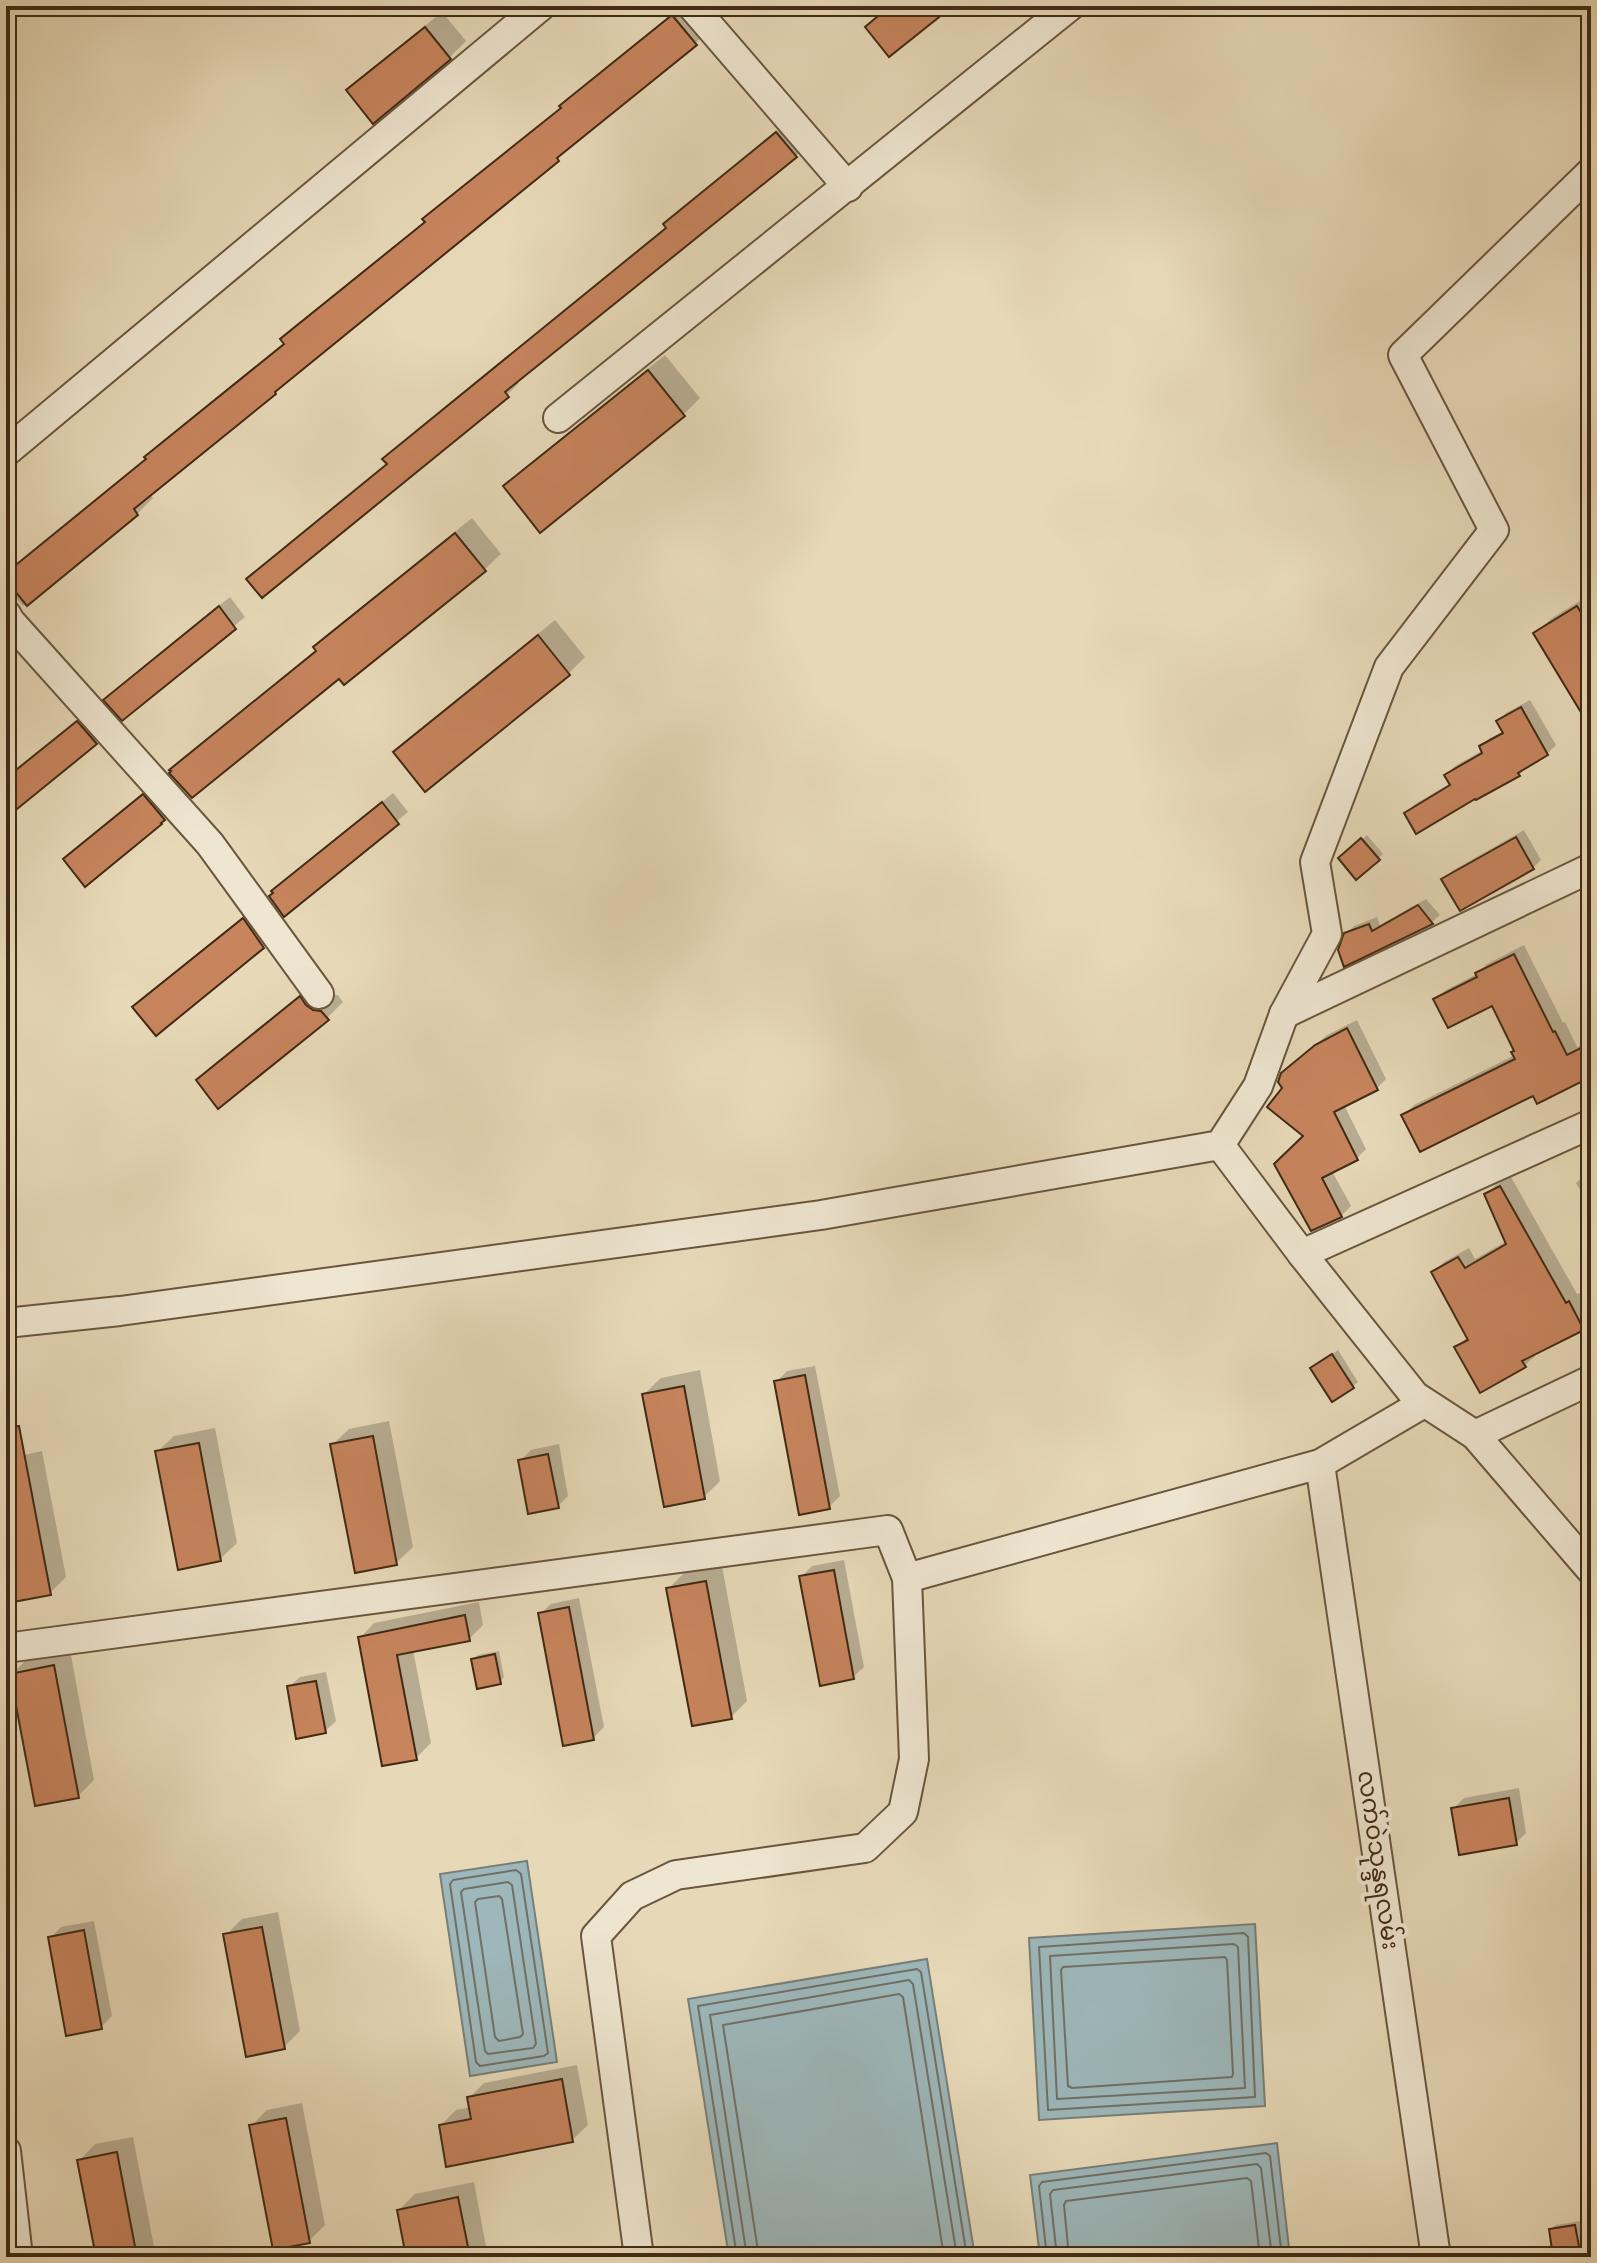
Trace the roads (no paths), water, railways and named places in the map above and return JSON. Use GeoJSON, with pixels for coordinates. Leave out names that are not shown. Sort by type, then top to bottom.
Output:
{"type":"FeatureCollection","features":[{"type":"Feature","properties":{"kind":"street"},"geometry":{"type":"LineString","coordinates":[[6,452],[541,6]]}},
{"type":"Feature","properties":{"kind":"street"},"geometry":{"type":"LineString","coordinates":[[692,6],[848,187]]}},
{"type":"Feature","properties":{"kind":"street"},"geometry":{"type":"LineString","coordinates":[[558,418],[1070,6]]}},
{"type":"Feature","properties":{"kind":"street"},"geometry":{"type":"LineString","coordinates":[[6,1323],[120,1311],[821,1215],[1220,1145],[1258,1086],[1284,1014],[1327,934],[1315,862],[1389,667],[1494,530],[1403,355],[1591,172]]}},
{"type":"Feature","properties":{"kind":"street"},"geometry":{"type":"LineString","coordinates":[[6,614],[210,844],[319,994]]}},
{"type":"Feature","properties":{"kind":"street"},"geometry":{"type":"LineString","coordinates":[[1284,1014],[1591,868]]}},
{"type":"Feature","properties":{"kind":"street"},"geometry":{"type":"LineString","coordinates":[[1302,1254],[1591,1124]]}},
{"type":"Feature","properties":{"kind":"street"},"geometry":{"type":"LineString","coordinates":[[1220,1145],[1415,1396],[1475,1435],[1591,1570]]}},
{"type":"Feature","properties":{"kind":"street"},"geometry":{"type":"LineString","coordinates":[[1475,1435],[1591,1380]]}},
{"type":"Feature","properties":{"kind":"street"},"geometry":{"type":"LineString","coordinates":[[907,1578],[1320,1464],[1424,1403]]}},
{"type":"Feature","properties":{"kind":"street","name":"လက်ဝဲသုန္ဒရလမ်း"},"geometry":{"type":"LineString","coordinates":[[1320,1464],[1436,2257]]}},
{"type":"Feature","properties":{"kind":"street"},"geometry":{"type":"LineString","coordinates":[[6,1648],[888,1530],[907,1578],[914,1759],[903,1812],[865,1848],[676,1875],[632,1896],[596,1936],[639,2257]]}},
{"type":"Feature","properties":{"kind":"street"},"geometry":{"type":"LineString","coordinates":[[6,2151],[18,2257]]}},
{"type":"Feature","properties":{"kind":"water"},"geometry":{"type":"Polygon","coordinates":[[[527,1861],[557,2062],[470,2076],[440,1874],[527,1861]]]}},
{"type":"Feature","properties":{"kind":"water"},"geometry":{"type":"Polygon","coordinates":[[[1255,1924],[1265,2106],[1039,2120],[1029,1938],[1255,1924]]]}},
{"type":"Feature","properties":{"kind":"water"},"geometry":{"type":"Polygon","coordinates":[[[927,1959],[975,2257],[729,2257],[688,1999],[927,1959]]]}},
{"type":"Feature","properties":{"kind":"water"},"geometry":{"type":"Polygon","coordinates":[[[1277,2143],[1290,2257],[1040,2257],[1030,2175],[1277,2143]]]}}]}
